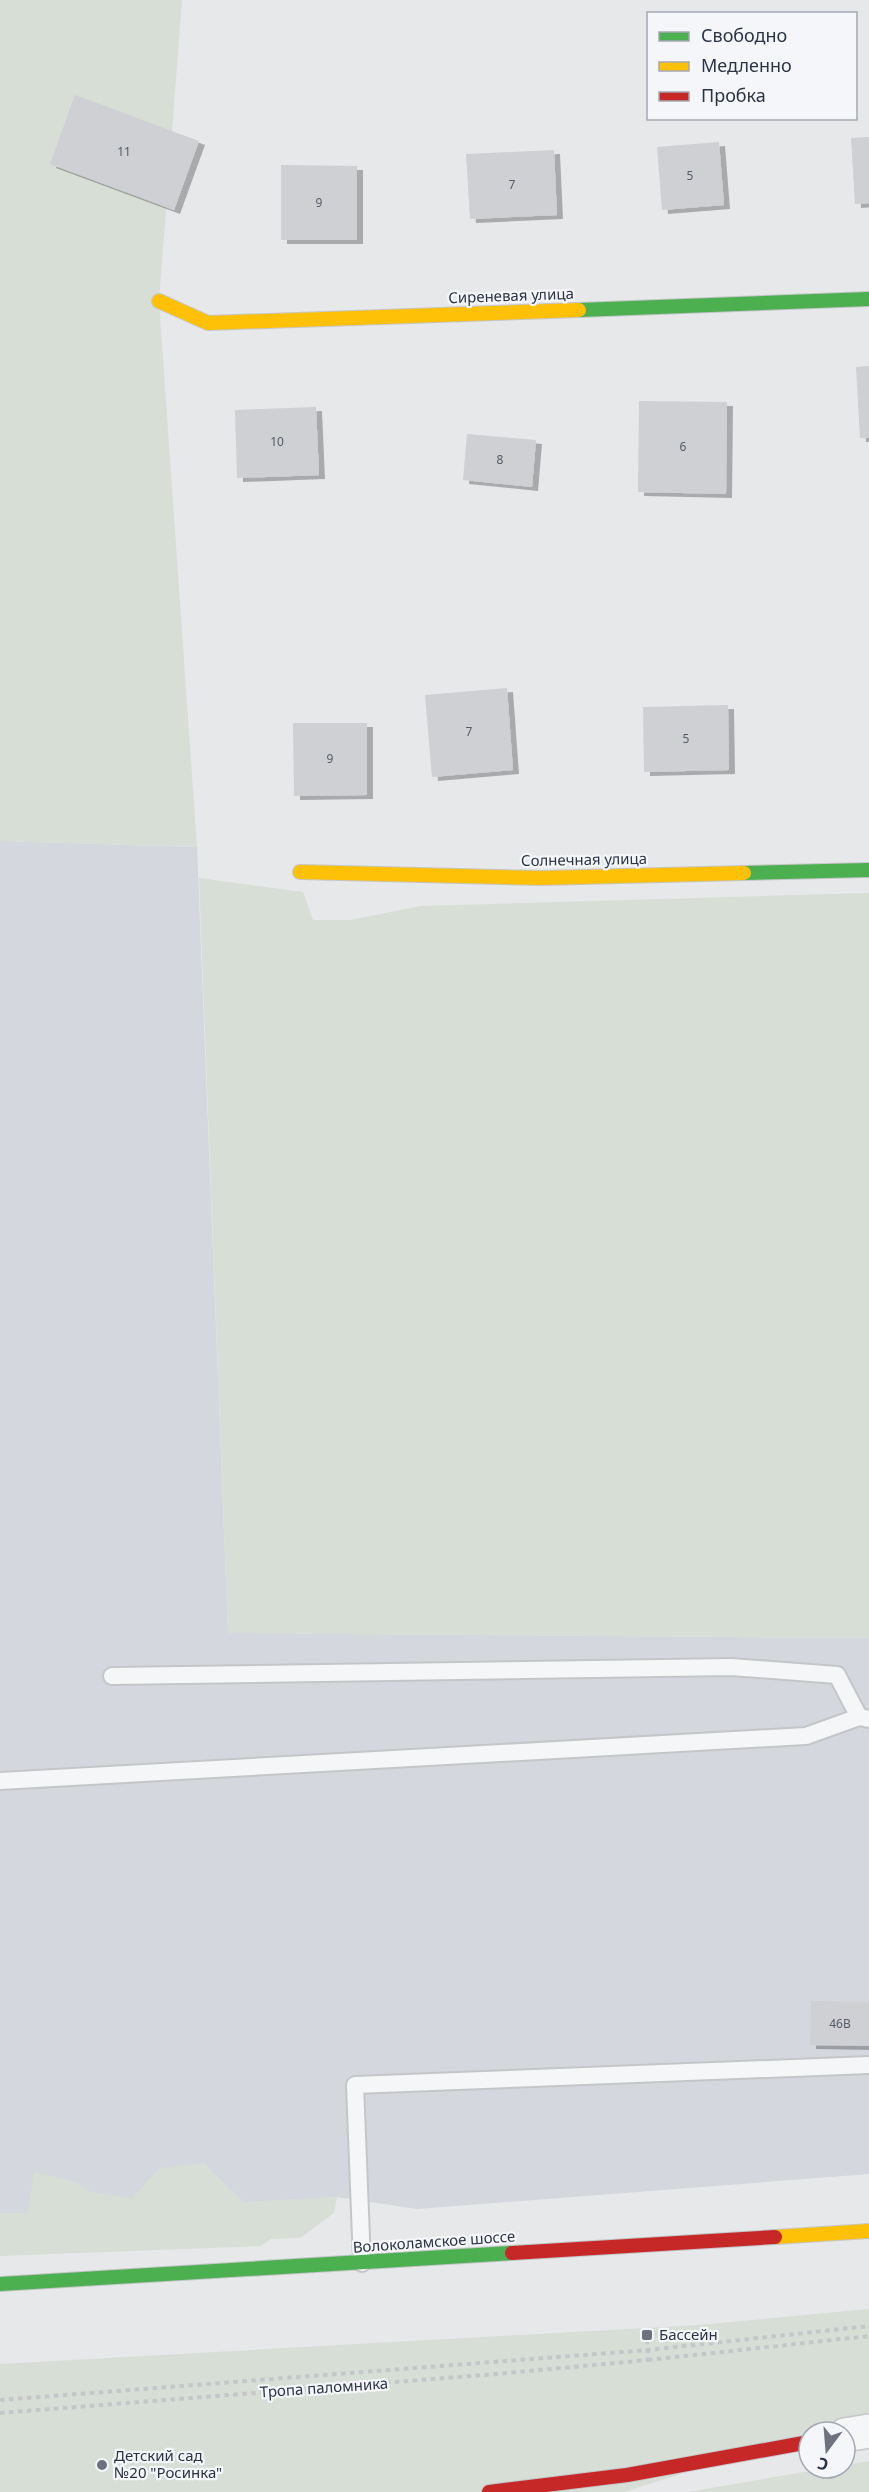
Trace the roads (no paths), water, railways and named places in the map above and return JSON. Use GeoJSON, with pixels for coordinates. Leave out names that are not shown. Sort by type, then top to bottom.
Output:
{"type":"FeatureCollection","features":[{"type":"Feature","properties":{"kind":"street","name":"Сиреневая улица"},"geometry":{"type":"LineString","coordinates":[[159,301],[208,323],[869,299]]}},
{"type":"Feature","properties":{"kind":"street","name":"Солнечная улица"},"geometry":{"type":"LineString","coordinates":[[300,872],[541,878],[869,870]]}},
{"type":"Feature","properties":{"kind":"street","name":"Волоколамское шоссе"},"geometry":{"type":"LineString","coordinates":[[0,2284],[869,2231]]}},
{"type":"Feature","properties":{"kind":"street"},"geometry":{"type":"LineString","coordinates":[[489,2492],[630,2482],[797,2445]]}},
{"type":"Feature","properties":{"kind":"lane"},"geometry":{"type":"LineString","coordinates":[[0,1781],[806,1736],[864,1718],[837,1675],[731,1667],[112,1676]]}},
{"type":"Feature","properties":{"kind":"lane"},"geometry":{"type":"LineString","coordinates":[[362,2263],[355,2085],[869,2065]]}},
{"type":"Feature","properties":{"kind":"place","name":"Бассейн"},"geometry":{"type":"Point","coordinates":[647,2335]}},
{"type":"Feature","properties":{"kind":"place","name":"Детский сад №20 \"Росинка\""},"geometry":{"type":"Point","coordinates":[102,2465]}}]}
